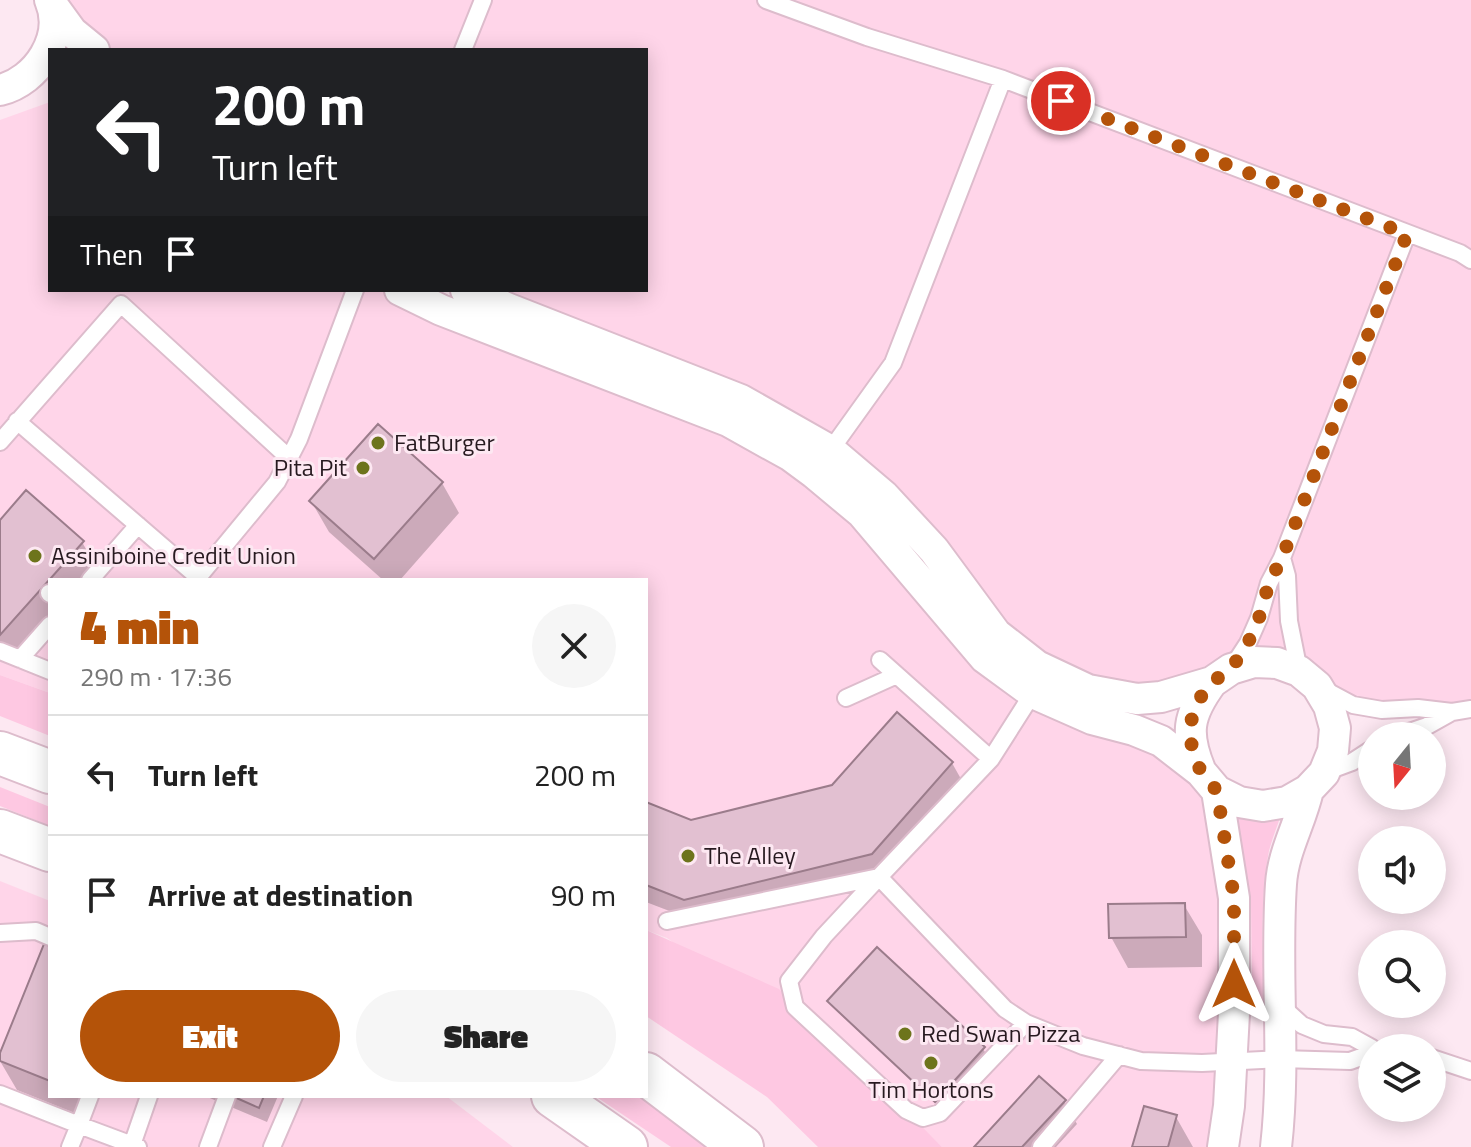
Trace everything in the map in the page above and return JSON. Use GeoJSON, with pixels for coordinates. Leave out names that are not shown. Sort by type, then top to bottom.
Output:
{"type":"FeatureCollection","features":[{"type":"Feature","properties":{"kind":"main road"},"geometry":{"type":"LineString","coordinates":[[0,753],[48,771]]}},
{"type":"Feature","properties":{"kind":"main road"},"geometry":{"type":"LineString","coordinates":[[0,831],[48,849]]}},
{"type":"Feature","properties":{"kind":"main road"},"geometry":{"type":"LineString","coordinates":[[648,1076],[742,1147]]}},
{"type":"Feature","properties":{"kind":"main road"},"geometry":{"type":"LineString","coordinates":[[556,1098],[626,1147]]}},
{"type":"Feature","properties":{"kind":"street"},"geometry":{"type":"LineString","coordinates":[[51,3],[72,32],[92,48]]}},
{"type":"Feature","properties":{"kind":"street"},"geometry":{"type":"LineString","coordinates":[[48,48],[54,31],[51,3]]}},
{"type":"Feature","properties":{"kind":"street"},"geometry":{"type":"LineString","coordinates":[[6,88],[32,74],[48,48]]}},
{"type":"Feature","properties":{"kind":"street"},"geometry":{"type":"LineString","coordinates":[[6,88],[48,87]]}},
{"type":"Feature","properties":{"kind":"street"},"geometry":{"type":"LineString","coordinates":[[404,292],[441,310],[728,421],[791,456],[823,462],[862,513],[985,658],[1033,693],[1092,719],[1161,741],[1209,782],[1239,802],[1263,806],[1287,802],[1316,782]]}},
{"type":"Feature","properties":{"kind":"street"},"geometry":{"type":"LineString","coordinates":[[471,292],[741,400],[823,462],[884,496],[934,550],[996,634],[1037,666],[1088,690],[1137,699],[1161,697],[1254,662],[1277,663],[1308,679],[1329,706],[1335,728],[1333,751],[1290,842],[1281,881],[1280,1107],[1276,1147]]}},
{"type":"Feature","properties":{"kind":"street"},"geometry":{"type":"LineString","coordinates":[[1222,676],[1197,702],[1190,725],[1192,750],[1209,782],[1234,898],[1232,1063],[1223,1147]]}},
{"type":"Feature","properties":{"kind":"lane"},"geometry":{"type":"LineString","coordinates":[[464,48],[483,0]]}},
{"type":"Feature","properties":{"kind":"lane"},"geometry":{"type":"LineString","coordinates":[[766,0],[867,37],[1003,79],[1460,253],[1471,260]]}},
{"type":"Feature","properties":{"kind":"lane"},"geometry":{"type":"LineString","coordinates":[[823,462],[893,363],[1003,79]]}},
{"type":"Feature","properties":{"kind":"lane"},"geometry":{"type":"LineString","coordinates":[[1222,676],[1248,643],[1259,618],[1269,583],[1282,558],[1407,234]]}},
{"type":"Feature","properties":{"kind":"lane"},"geometry":{"type":"LineString","coordinates":[[198,578],[277,482],[299,439],[354,292]]}},
{"type":"Feature","properties":{"kind":"lane"},"geometry":{"type":"LineString","coordinates":[[0,442],[121,304],[289,458]]}},
{"type":"Feature","properties":{"kind":"lane"},"geometry":{"type":"LineString","coordinates":[[17,421],[196,578]]}},
{"type":"Feature","properties":{"kind":"lane"},"geometry":{"type":"LineString","coordinates":[[92,578],[138,525]]}},
{"type":"Feature","properties":{"kind":"lane"},"geometry":{"type":"LineString","coordinates":[[1282,558],[1287,576],[1289,621],[1308,679],[1353,705],[1382,710],[1418,708],[1452,712],[1471,709]]}},
{"type":"Feature","properties":{"kind":"lane"},"geometry":{"type":"LineString","coordinates":[[20,659],[48,627]]}},
{"type":"Feature","properties":{"kind":"lane"},"geometry":{"type":"LineString","coordinates":[[0,651],[48,670]]}},
{"type":"Feature","properties":{"kind":"lane"},"geometry":{"type":"LineString","coordinates":[[880,660],[991,759]]}},
{"type":"Feature","properties":{"kind":"lane"},"geometry":{"type":"LineString","coordinates":[[846,698],[897,675]]}},
{"type":"Feature","properties":{"kind":"lane"},"geometry":{"type":"LineString","coordinates":[[1026,1023],[940,1113],[923,1118],[906,1110],[795,1007],[789,981],[824,936],[991,759],[1033,693]]}},
{"type":"Feature","properties":{"kind":"lane"},"geometry":{"type":"LineString","coordinates":[[1434,722],[1452,712]]}},
{"type":"Feature","properties":{"kind":"lane"},"geometry":{"type":"LineString","coordinates":[[1316,782],[1358,758]]}},
{"type":"Feature","properties":{"kind":"lane"},"geometry":{"type":"LineString","coordinates":[[667,921],[879,877]]}},
{"type":"Feature","properties":{"kind":"lane"},"geometry":{"type":"LineString","coordinates":[[879,877],[1005,1009],[1026,1023],[1083,1046],[1141,1061],[1232,1063],[1280,1059],[1350,1061],[1358,1057]]}},
{"type":"Feature","properties":{"kind":"lane"},"geometry":{"type":"LineString","coordinates":[[0,933],[36,931],[48,936]]}},
{"type":"Feature","properties":{"kind":"lane"},"geometry":{"type":"LineString","coordinates":[[1280,1005],[1302,1025],[1324,1034],[1352,1037],[1358,1041]]}},
{"type":"Feature","properties":{"kind":"lane"},"geometry":{"type":"LineString","coordinates":[[1041,1147],[1119,1055]]}},
{"type":"Feature","properties":{"kind":"lane"},"geometry":{"type":"LineString","coordinates":[[1446,1063],[1471,1071]]}},
{"type":"Feature","properties":{"kind":"lane"},"geometry":{"type":"LineString","coordinates":[[0,1094],[135,1146],[148,1098]]}},
{"type":"Feature","properties":{"kind":"lane"},"geometry":{"type":"LineString","coordinates":[[70,1147],[89,1098]]}},
{"type":"Feature","properties":{"kind":"lane"},"geometry":{"type":"LineString","coordinates":[[208,1147],[226,1098]]}},
{"type":"Feature","properties":{"kind":"lane"},"geometry":{"type":"LineString","coordinates":[[272,1147],[293,1098]]}},
{"type":"Feature","properties":{"kind":"shaded area"},"geometry":{"type":"Polygon","coordinates":[[[50,0],[1471,0],[1471,709],[1382,710],[1277,663],[1161,697],[1037,666],[934,550],[470,292],[648,292],[648,48],[92,48],[50,0]]]}},
{"type":"Feature","properties":{"kind":"shaded area"},"geometry":{"type":"Polygon","coordinates":[[[48,103],[48,292],[387,292],[771,455],[1161,750],[1199,788],[1219,851],[1224,1024],[1214,1124],[1208,1147],[942,1147],[906,1110],[667,938],[648,931],[648,578],[48,578],[48,692],[0,675],[0,120],[48,103]]]}},
{"type":"Feature","properties":{"kind":"shaded area"},"geometry":{"type":"Polygon","coordinates":[[[0,675],[48,692],[48,735],[0,716],[0,675]]]}},
{"type":"Feature","properties":{"kind":"shaded area"},"geometry":{"type":"Polygon","coordinates":[[[0,787],[48,806],[48,825],[0,806],[0,787]]]}},
{"type":"Feature","properties":{"kind":"shaded area"},"geometry":{"type":"Polygon","coordinates":[[[1232,814],[1281,815],[1269,851],[1264,887],[1266,1004],[1252,1006],[1251,903],[1232,814]]]}},
{"type":"Feature","properties":{"kind":"shaded area"},"geometry":{"type":"Polygon","coordinates":[[[0,881],[48,900],[48,1098],[449,1098],[513,1147],[0,1147],[0,881]]]}},
{"type":"Feature","properties":{"kind":"shaded area"},"geometry":{"type":"Polygon","coordinates":[[[648,931],[779,989],[942,1147],[818,1147],[767,1097],[648,1017],[648,931]]]}},
{"type":"Feature","properties":{"kind":"shaded area"},"geometry":{"type":"Polygon","coordinates":[[[598,1098],[645,1098],[709,1147],[671,1147],[598,1098]]]}},
{"type":"Feature","properties":{"kind":"building"},"geometry":{"type":"Polygon","coordinates":[[[378,424],[443,482],[374,559],[309,501],[378,424]]]}},
{"type":"Feature","properties":{"kind":"building","name":"Assiniboine Credit Union"},"geometry":{"type":"Polygon","coordinates":[[[26,490],[84,541],[0,635],[0,520],[26,490]]]}},
{"type":"Feature","properties":{"kind":"building"},"geometry":{"type":"Polygon","coordinates":[[[897,712],[953,762],[872,854],[684,900],[648,886],[648,803],[691,820],[832,785],[897,712]]]}},
{"type":"Feature","properties":{"kind":"building"},"geometry":{"type":"Polygon","coordinates":[[[1185,903],[1186,937],[1109,938],[1108,904],[1185,903]]]}},
{"type":"Feature","properties":{"kind":"building"},"geometry":{"type":"Polygon","coordinates":[[[44,944],[48,945],[48,1080],[0,1061],[0,1053],[44,944]]]}},
{"type":"Feature","properties":{"kind":"building"},"geometry":{"type":"Polygon","coordinates":[[[877,947],[985,1047],[935,1102],[827,1001],[877,947]]]}},
{"type":"Feature","properties":{"kind":"building"},"geometry":{"type":"Polygon","coordinates":[[[1039,1076],[1066,1100],[1022,1147],[974,1147],[1039,1076]]]}},
{"type":"Feature","properties":{"kind":"building"},"geometry":{"type":"Polygon","coordinates":[[[236,1098],[263,1098],[259,1108],[236,1098]]]}},
{"type":"Feature","properties":{"kind":"building"},"geometry":{"type":"Polygon","coordinates":[[[1144,1106],[1177,1115],[1168,1147],[1132,1147],[1144,1106]]]}},
{"type":"Feature","properties":{"kind":"place","name":"FatBurger"},"geometry":{"type":"Point","coordinates":[378,443]}},
{"type":"Feature","properties":{"kind":"place","name":"Pita Pit"},"geometry":{"type":"Point","coordinates":[363,468]}},
{"type":"Feature","properties":{"kind":"place","name":"Assiniboine Credit Union"},"geometry":{"type":"Point","coordinates":[35,556]}},
{"type":"Feature","properties":{"kind":"place","name":"The Alley"},"geometry":{"type":"Point","coordinates":[688,856]}},
{"type":"Feature","properties":{"kind":"place","name":"Red Swan Pizza"},"geometry":{"type":"Point","coordinates":[905,1034]}},
{"type":"Feature","properties":{"kind":"place","name":"Tim Hortons"},"geometry":{"type":"Point","coordinates":[931,1063]}},
{"type":"Feature","properties":{"kind":"route"},"geometry":{"type":"LineString","coordinates":[[1061,101],[1407,234],[1248,643],[1231,669],[1212,682],[1197,702],[1190,725],[1192,750],[1201,772],[1217,791],[1234,898],[1234,984]]}}]}
